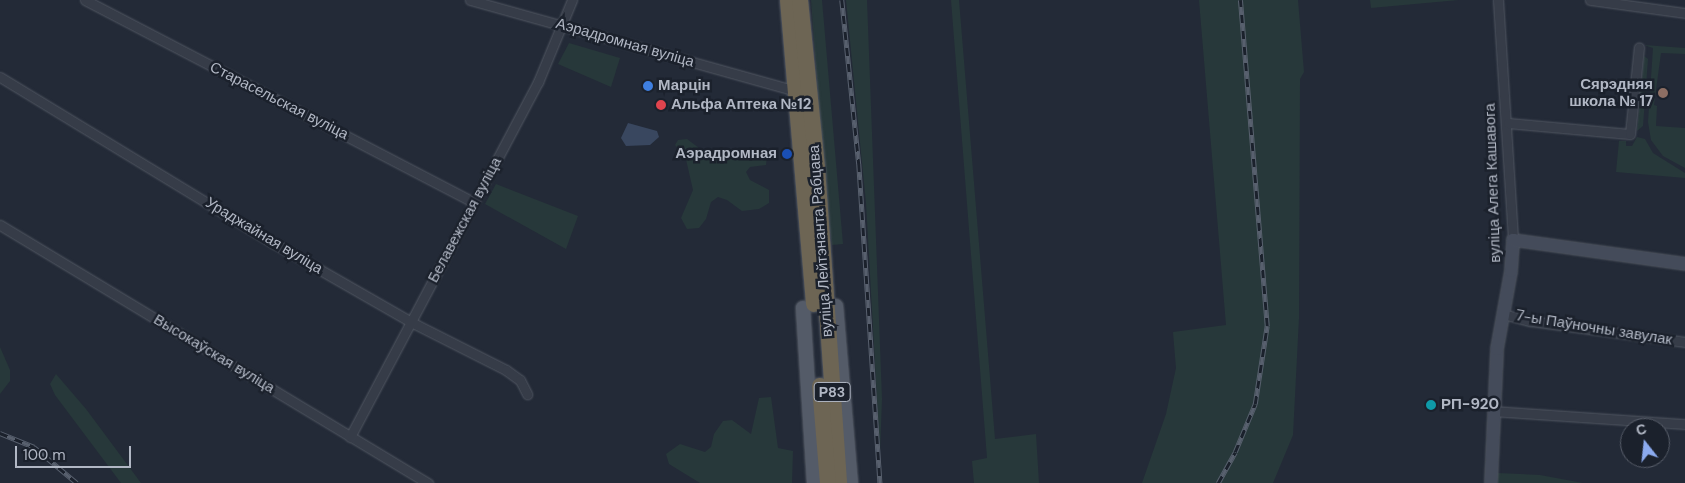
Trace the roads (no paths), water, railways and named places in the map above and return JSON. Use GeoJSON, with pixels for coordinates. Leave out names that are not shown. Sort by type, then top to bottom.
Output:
{"type":"FeatureCollection","features":[{"type":"Feature","properties":{"kind":"highway","name":"вуліца Лейтэнанта Рабцава"},"geometry":{"type":"LineString","coordinates":[[788,0],[821,224],[819,304],[828,483]]}},
{"type":"Feature","properties":{"kind":"highway","name":"вуліца Лейтэнанта Рабцава"},"geometry":{"type":"LineString","coordinates":[[800,0],[810,242],[819,304],[839,483]]}},
{"type":"Feature","properties":{"kind":"main road","name":"вуліца Лейтэнанта Рабцава"},"geometry":{"type":"LineString","coordinates":[[814,483],[819,304]]}},
{"type":"Feature","properties":{"kind":"main road","name":"вуліца Лейтэнанта Рабцава"},"geometry":{"type":"LineString","coordinates":[[819,304],[851,483]]}},
{"type":"Feature","properties":{"kind":"street","name":"Старасельская вуліца"},"geometry":{"type":"LineString","coordinates":[[85,0],[473,202]]}},
{"type":"Feature","properties":{"kind":"street","name":"Аэрадромная вуліца"},"geometry":{"type":"LineString","coordinates":[[470,0],[803,93]]}},
{"type":"Feature","properties":{"kind":"street","name":"Белавежская вуліца"},"geometry":{"type":"LineString","coordinates":[[350,437],[538,82],[564,26],[572,0]]}},
{"type":"Feature","properties":{"kind":"street","name":"вуліца Алега Кашавога"},"geometry":{"type":"LineString","coordinates":[[1491,483],[1494,411],[1503,314],[1511,271],[1513,240],[1508,123],[1498,0]]}},
{"type":"Feature","properties":{"kind":"street"},"geometry":{"type":"LineString","coordinates":[[1590,0],[1685,13]]}},
{"type":"Feature","properties":{"kind":"street"},"geometry":{"type":"LineString","coordinates":[[1508,123],[1630,134],[1639,47]]}},
{"type":"Feature","properties":{"kind":"street","name":"Ураджайная вуліца"},"geometry":{"type":"LineString","coordinates":[[0,76],[411,322],[506,370],[520,380],[527,394]]}},
{"type":"Feature","properties":{"kind":"street","name":"Высокаўская вуліца"},"geometry":{"type":"LineString","coordinates":[[0,224],[428,483]]}},
{"type":"Feature","properties":{"kind":"street"},"geometry":{"type":"LineString","coordinates":[[1513,240],[1685,264]]}},
{"type":"Feature","properties":{"kind":"street","name":"7-ы Паўночны завулак"},"geometry":{"type":"LineString","coordinates":[[1503,314],[1530,321],[1685,342]]}},
{"type":"Feature","properties":{"kind":"street"},"geometry":{"type":"LineString","coordinates":[[1494,411],[1685,424]]}},
{"type":"Feature","properties":{"kind":"water"},"geometry":{"type":"Polygon","coordinates":[[[628,123],[657,131],[659,137],[650,145],[626,146],[621,138],[628,123]]]}},
{"type":"Feature","properties":{"kind":"railway"},"geometry":{"type":"LineString","coordinates":[[842,0],[859,164],[880,483]]}},
{"type":"Feature","properties":{"kind":"railway"},"geometry":{"type":"LineString","coordinates":[[1218,483],[1235,452],[1255,404],[1267,326],[1240,0]]}},
{"type":"Feature","properties":{"kind":"railway"},"geometry":{"type":"LineString","coordinates":[[0,433],[34,447],[77,483]]}},
{"type":"Feature","properties":{"kind":"place","name":"Марцін"},"geometry":{"type":"Point","coordinates":[648,86]}},
{"type":"Feature","properties":{"kind":"place","name":"Сярэдняя школа № 17"},"geometry":{"type":"Point","coordinates":[1663,93]}},
{"type":"Feature","properties":{"kind":"place","name":"Альфа Аптека №12"},"geometry":{"type":"Point","coordinates":[661,105]}},
{"type":"Feature","properties":{"kind":"place","name":"Аэрадромная"},"geometry":{"type":"Point","coordinates":[787,154]}},
{"type":"Feature","properties":{"kind":"place","name":"РП-920"},"geometry":{"type":"Point","coordinates":[1431,405]}}]}
